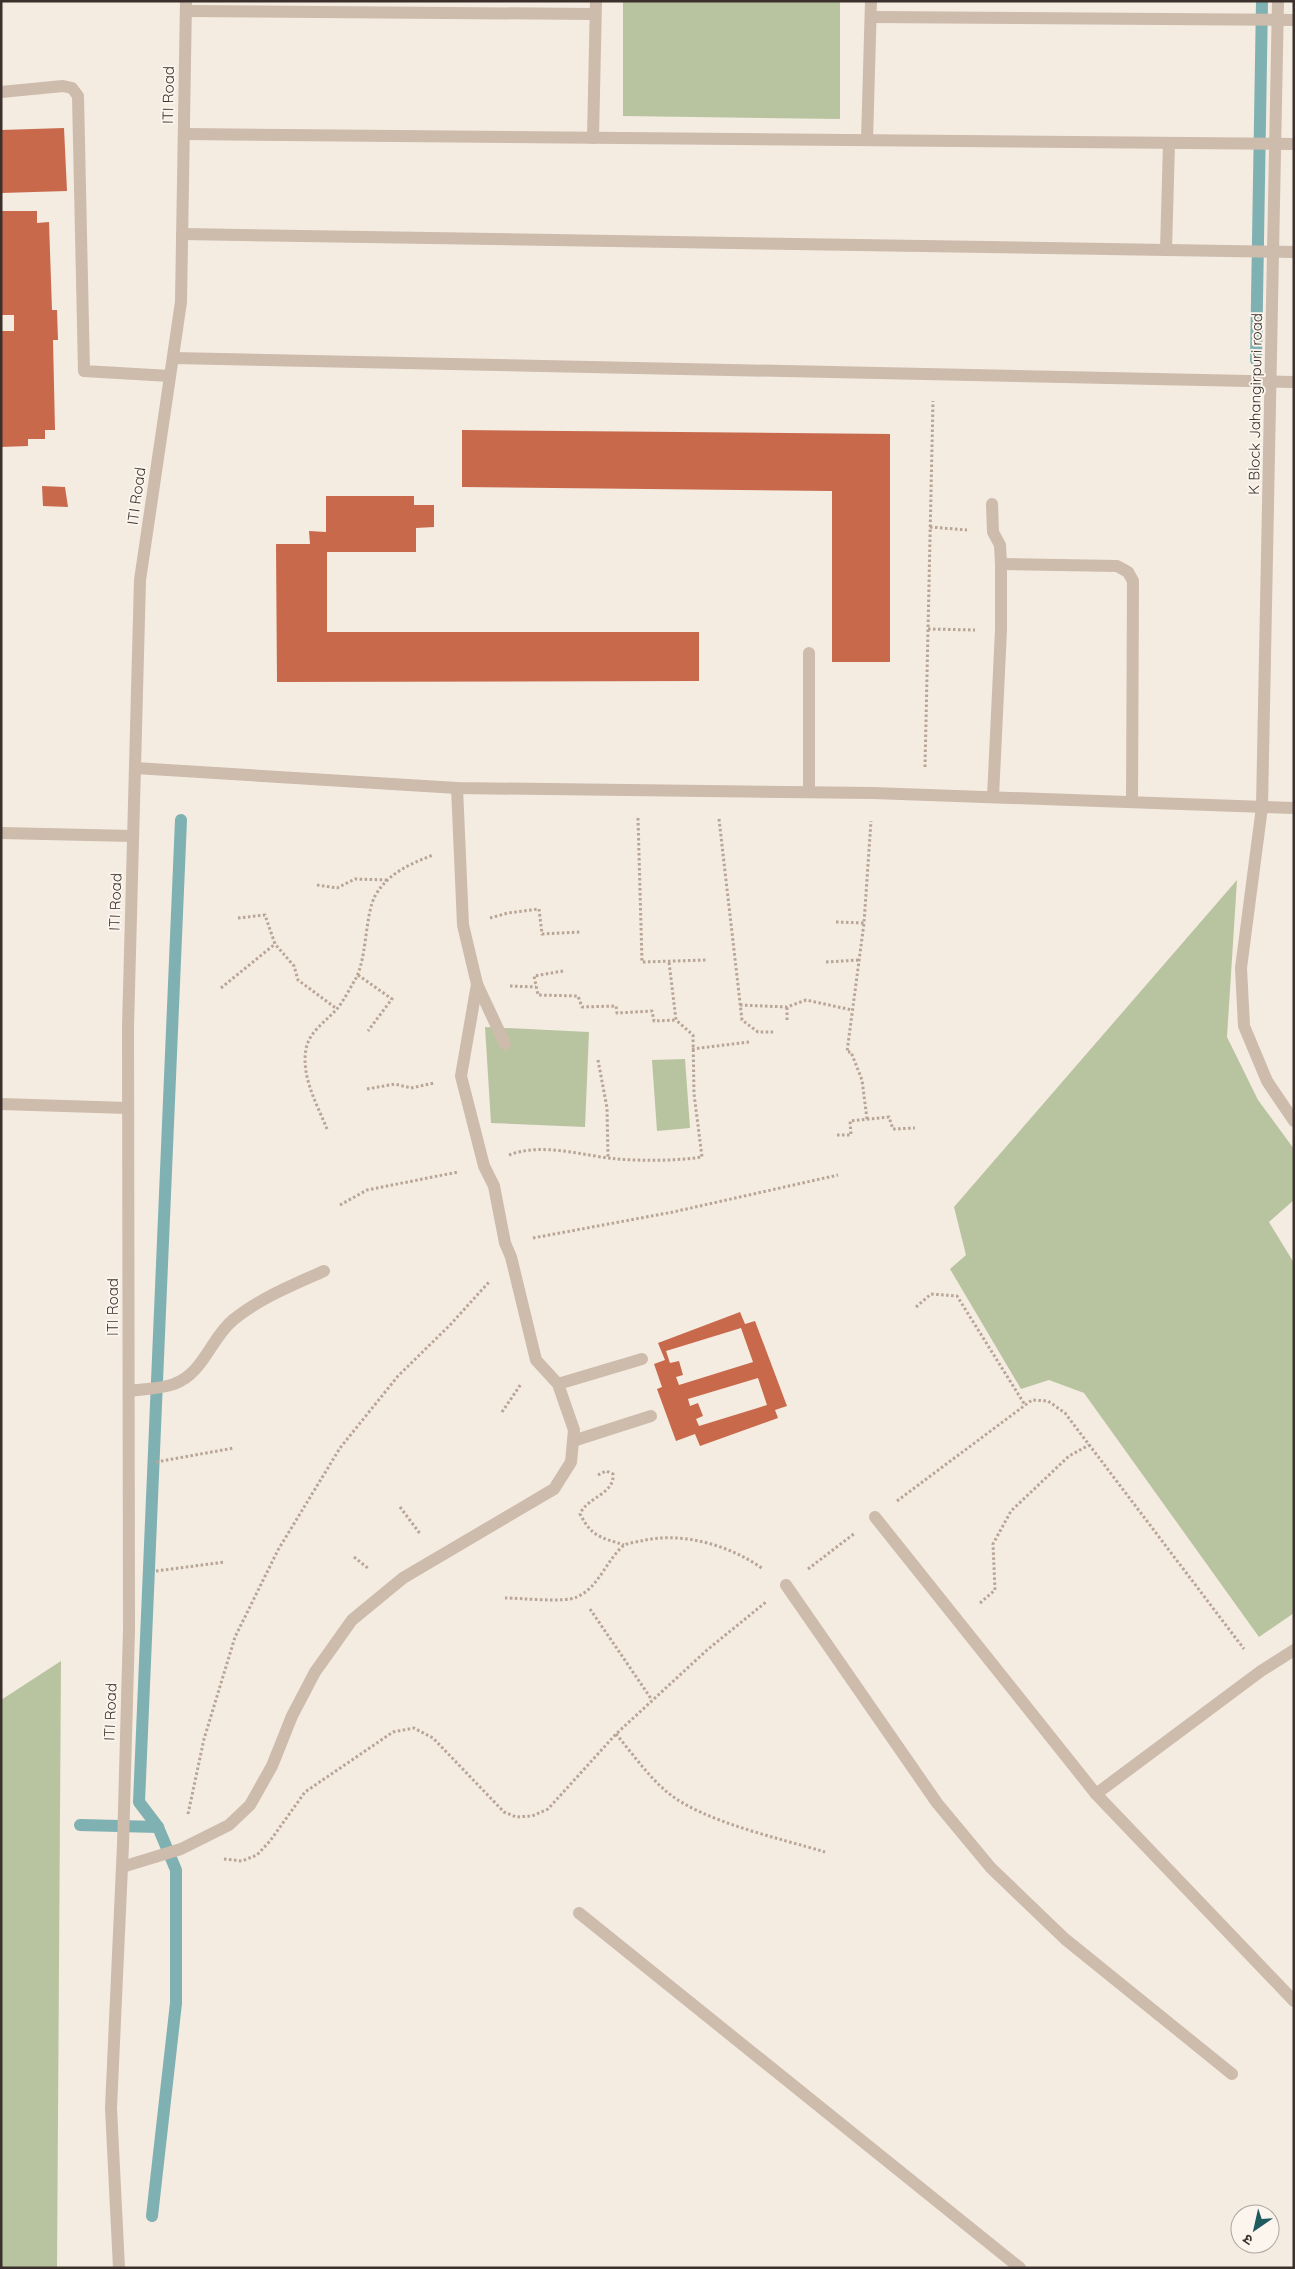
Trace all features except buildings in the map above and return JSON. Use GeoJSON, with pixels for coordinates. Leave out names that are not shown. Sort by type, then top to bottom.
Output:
{"type":"FeatureCollection","features":[{"type":"Feature","properties":{"kind":"street"},"geometry":{"type":"LineString","coordinates":[[593,138],[596,1]]}},
{"type":"Feature","properties":{"kind":"street"},"geometry":{"type":"LineString","coordinates":[[867,140],[871,1]]}},
{"type":"Feature","properties":{"kind":"street","name":"K Block Jahangirpuri road"},"geometry":{"type":"LineString","coordinates":[[1278,1],[1272,382],[1262,806],[1242,968],[1244,1026],[1267,1082],[1294,1121]]}},
{"type":"Feature","properties":{"kind":"street"},"geometry":{"type":"LineString","coordinates":[[186,6],[596,14]]}},
{"type":"Feature","properties":{"kind":"street","name":"ITI Road"},"geometry":{"type":"LineString","coordinates":[[119,2268],[111,2108],[124,1806],[128,1575],[128,1027],[140,580],[181,302],[186,6]]}},
{"type":"Feature","properties":{"kind":"street"},"geometry":{"type":"LineString","coordinates":[[871,17],[1294,20]]}},
{"type":"Feature","properties":{"kind":"street"},"geometry":{"type":"LineString","coordinates":[[1,92],[63,86],[72,88],[78,96],[84,371],[170,376]]}},
{"type":"Feature","properties":{"kind":"street"},"geometry":{"type":"LineString","coordinates":[[184,134],[1294,144]]}},
{"type":"Feature","properties":{"kind":"street"},"geometry":{"type":"LineString","coordinates":[[1166,250],[1169,143]]}},
{"type":"Feature","properties":{"kind":"street"},"geometry":{"type":"LineString","coordinates":[[182,234],[1294,252]]}},
{"type":"Feature","properties":{"kind":"street"},"geometry":{"type":"LineString","coordinates":[[173,358],[1294,382]]}},
{"type":"Feature","properties":{"kind":"street"},"geometry":{"type":"LineString","coordinates":[[992,504],[993,532],[1000,545],[1001,564],[1001,630],[994,797]]}},
{"type":"Feature","properties":{"kind":"street"},"geometry":{"type":"LineString","coordinates":[[1001,564],[1117,566],[1128,572],[1133,581],[1132,802]]}},
{"type":"Feature","properties":{"kind":"street"},"geometry":{"type":"LineString","coordinates":[[809,653],[809,792]]}},
{"type":"Feature","properties":{"kind":"street"},"geometry":{"type":"LineString","coordinates":[[135,768],[457,788],[873,793],[1294,808]]}},
{"type":"Feature","properties":{"kind":"street"},"geometry":{"type":"LineString","coordinates":[[457,788],[463,925],[477,984],[505,1044]]}},
{"type":"Feature","properties":{"kind":"street"},"geometry":{"type":"LineString","coordinates":[[1,833],[133,836]]}},
{"type":"Feature","properties":{"kind":"street"},"geometry":{"type":"LineString","coordinates":[[122,1867],[181,1848],[229,1825],[250,1805],[272,1766],[292,1716],[315,1672],[352,1620],[403,1578],[554,1489],[571,1462],[574,1430],[558,1384],[536,1360],[511,1257],[505,1243],[494,1186],[484,1166],[461,1076],[477,984]]}},
{"type":"Feature","properties":{"kind":"street"},"geometry":{"type":"LineString","coordinates":[[1,1104],[128,1108]]}},
{"type":"Feature","properties":{"kind":"street"},"geometry":{"type":"LineString","coordinates":[[128,1391],[174,1384],[191,1374],[217,1337],[232,1321],[258,1301],[324,1270]]}},
{"type":"Feature","properties":{"kind":"street"},"geometry":{"type":"LineString","coordinates":[[558,1384],[642,1359]]}},
{"type":"Feature","properties":{"kind":"street"},"geometry":{"type":"LineString","coordinates":[[573,1441],[650,1416]]}},
{"type":"Feature","properties":{"kind":"street"},"geometry":{"type":"LineString","coordinates":[[875,1517],[1096,1794],[1294,2001]]}},
{"type":"Feature","properties":{"kind":"street"},"geometry":{"type":"LineString","coordinates":[[786,1585],[937,1803],[991,1868],[1065,1939],[1232,2074]]}},
{"type":"Feature","properties":{"kind":"street"},"geometry":{"type":"LineString","coordinates":[[1096,1794],[1261,1672],[1294,1650]]}},
{"type":"Feature","properties":{"kind":"street"},"geometry":{"type":"LineString","coordinates":[[579,1913],[1020,2268]]}},
{"type":"Feature","properties":{"kind":"path"},"geometry":{"type":"LineString","coordinates":[[924,795],[934,374]]}},
{"type":"Feature","properties":{"kind":"path"},"geometry":{"type":"LineString","coordinates":[[930,527],[993,532]]}},
{"type":"Feature","properties":{"kind":"path"},"geometry":{"type":"LineString","coordinates":[[928,629],[1001,630]]}},
{"type":"Feature","properties":{"kind":"path"},"geometry":{"type":"LineString","coordinates":[[637,790],[642,962],[707,960]]}},
{"type":"Feature","properties":{"kind":"path"},"geometry":{"type":"LineString","coordinates":[[715,791],[742,1020],[758,1032],[774,1032]]}},
{"type":"Feature","properties":{"kind":"path"},"geometry":{"type":"LineString","coordinates":[[867,1119],[862,1080],[851,1052],[847,1052],[864,923],[873,793]]}},
{"type":"Feature","properties":{"kind":"path"},"geometry":{"type":"LineString","coordinates":[[327,1129],[307,1080],[306,1047],[316,1030],[337,1009],[358,975],[375,897],[387,880],[407,865],[460,845]]}},
{"type":"Feature","properties":{"kind":"path"},"geometry":{"type":"LineString","coordinates":[[317,885],[337,888],[355,879],[387,880]]}},
{"type":"Feature","properties":{"kind":"path"},"geometry":{"type":"LineString","coordinates":[[463,925],[508,913],[539,909],[542,934],[580,932]]}},
{"type":"Feature","properties":{"kind":"path"},"geometry":{"type":"LineString","coordinates":[[238,918],[264,915],[275,944],[294,966],[298,980],[337,1009]]}},
{"type":"Feature","properties":{"kind":"path"},"geometry":{"type":"LineString","coordinates":[[836,922],[864,923]]}},
{"type":"Feature","properties":{"kind":"path"},"geometry":{"type":"LineString","coordinates":[[221,988],[275,944]]}},
{"type":"Feature","properties":{"kind":"path"},"geometry":{"type":"LineString","coordinates":[[826,962],[859,960]]}},
{"type":"Feature","properties":{"kind":"path"},"geometry":{"type":"LineString","coordinates":[[669,962],[676,1020]]}},
{"type":"Feature","properties":{"kind":"path"},"geometry":{"type":"LineString","coordinates":[[340,1205],[367,1190],[484,1166],[512,1153],[539,1150],[579,1152],[645,1160],[702,1157],[694,1094],[693,1034],[676,1020],[654,1021],[652,1011],[617,1014],[616,1006],[582,1007],[578,996],[538,995],[534,976],[563,971]]}},
{"type":"Feature","properties":{"kind":"path"},"geometry":{"type":"LineString","coordinates":[[358,975],[392,999],[368,1031]]}},
{"type":"Feature","properties":{"kind":"path"},"geometry":{"type":"LineString","coordinates":[[740,1005],[787,1007],[806,1000],[852,1010]]}},
{"type":"Feature","properties":{"kind":"path"},"geometry":{"type":"LineString","coordinates":[[787,1007],[787,1020]]}},
{"type":"Feature","properties":{"kind":"path"},"geometry":{"type":"LineString","coordinates":[[692,1049],[749,1042]]}},
{"type":"Feature","properties":{"kind":"path"},"geometry":{"type":"LineString","coordinates":[[598,1060],[607,1108],[608,1157]]}},
{"type":"Feature","properties":{"kind":"path"},"geometry":{"type":"LineString","coordinates":[[367,1089],[395,1084],[411,1088],[461,1076]]}},
{"type":"Feature","properties":{"kind":"path"},"geometry":{"type":"LineString","coordinates":[[837,1135],[851,1135],[850,1121],[867,1119],[890,1117],[893,1129],[916,1128]]}},
{"type":"Feature","properties":{"kind":"path"},"geometry":{"type":"LineString","coordinates":[[505,1243],[673,1212],[838,1175]]}},
{"type":"Feature","properties":{"kind":"path"},"geometry":{"type":"LineString","coordinates":[[511,1257],[450,1325],[398,1376],[340,1448],[278,1550],[235,1637],[204,1739],[181,1848],[222,1859],[242,1862],[257,1855],[270,1841],[305,1792],[393,1732],[414,1728],[433,1738],[504,1812],[516,1817],[532,1816],[548,1809],[616,1734],[707,1650],[786,1585],[1032,1400],[1048,1401],[1065,1413],[1261,1672]]}},
{"type":"Feature","properties":{"kind":"path"},"geometry":{"type":"LineString","coordinates":[[916,1306],[931,1294],[957,1296],[1025,1405]]}},
{"type":"Feature","properties":{"kind":"path"},"geometry":{"type":"LineString","coordinates":[[958,1622],[995,1590],[993,1544],[1011,1511],[1069,1456],[1089,1445]]}},
{"type":"Feature","properties":{"kind":"path"},"geometry":{"type":"LineString","coordinates":[[128,1467],[234,1448]]}},
{"type":"Feature","properties":{"kind":"path"},"geometry":{"type":"LineString","coordinates":[[598,1476],[606,1471],[613,1474],[614,1481],[610,1488],[584,1505],[580,1514],[588,1529],[599,1537],[624,1545],[655,1538],[678,1539],[709,1544],[746,1556],[786,1585]]}},
{"type":"Feature","properties":{"kind":"path"},"geometry":{"type":"LineString","coordinates":[[400,1507],[438,1558]]}},
{"type":"Feature","properties":{"kind":"path"},"geometry":{"type":"LineString","coordinates":[[505,1598],[564,1599],[577,1597],[596,1581],[624,1545]]}},
{"type":"Feature","properties":{"kind":"path"},"geometry":{"type":"LineString","coordinates":[[128,1575],[225,1562]]}},
{"type":"Feature","properties":{"kind":"path"},"geometry":{"type":"LineString","coordinates":[[590,1610],[652,1700]]}},
{"type":"Feature","properties":{"kind":"path"},"geometry":{"type":"LineString","coordinates":[[616,1734],[667,1792],[688,1806],[714,1818],[824,1852]]}},
{"type":"Feature","properties":{"kind":"green space"},"geometry":{"type":"Polygon","coordinates":[[[623,1],[840,1],[840,119],[623,116],[623,1]]]}},
{"type":"Feature","properties":{"kind":"green space"},"geometry":{"type":"Polygon","coordinates":[[[1237,880],[1227,1037],[1258,1100],[1294,1149],[1294,1200],[1269,1222],[1294,1263],[1294,1613],[1259,1637],[1084,1393],[1049,1380],[1021,1389],[950,1269],[966,1255],[954,1207],[1237,880]]]}},
{"type":"Feature","properties":{"kind":"green space"},"geometry":{"type":"Polygon","coordinates":[[[485,1027],[589,1032],[585,1127],[491,1123],[485,1027]]]}},
{"type":"Feature","properties":{"kind":"green space"},"geometry":{"type":"Polygon","coordinates":[[[685,1059],[690,1128],[657,1131],[652,1060],[685,1059]]]}},
{"type":"Feature","properties":{"kind":"green space"},"geometry":{"type":"Polygon","coordinates":[[[61,1661],[57,2268],[1,2268],[1,1700],[61,1661]]]}},
{"type":"Feature","properties":{"kind":"waterway"},"geometry":{"type":"LineString","coordinates":[[1256,360],[1262,1]]}},
{"type":"Feature","properties":{"kind":"waterway"},"geometry":{"type":"LineString","coordinates":[[152,2216],[176,2003],[176,1870],[158,1827],[139,1802],[181,820]]}},
{"type":"Feature","properties":{"kind":"waterway"},"geometry":{"type":"LineString","coordinates":[[80,1825],[158,1827]]}}]}
